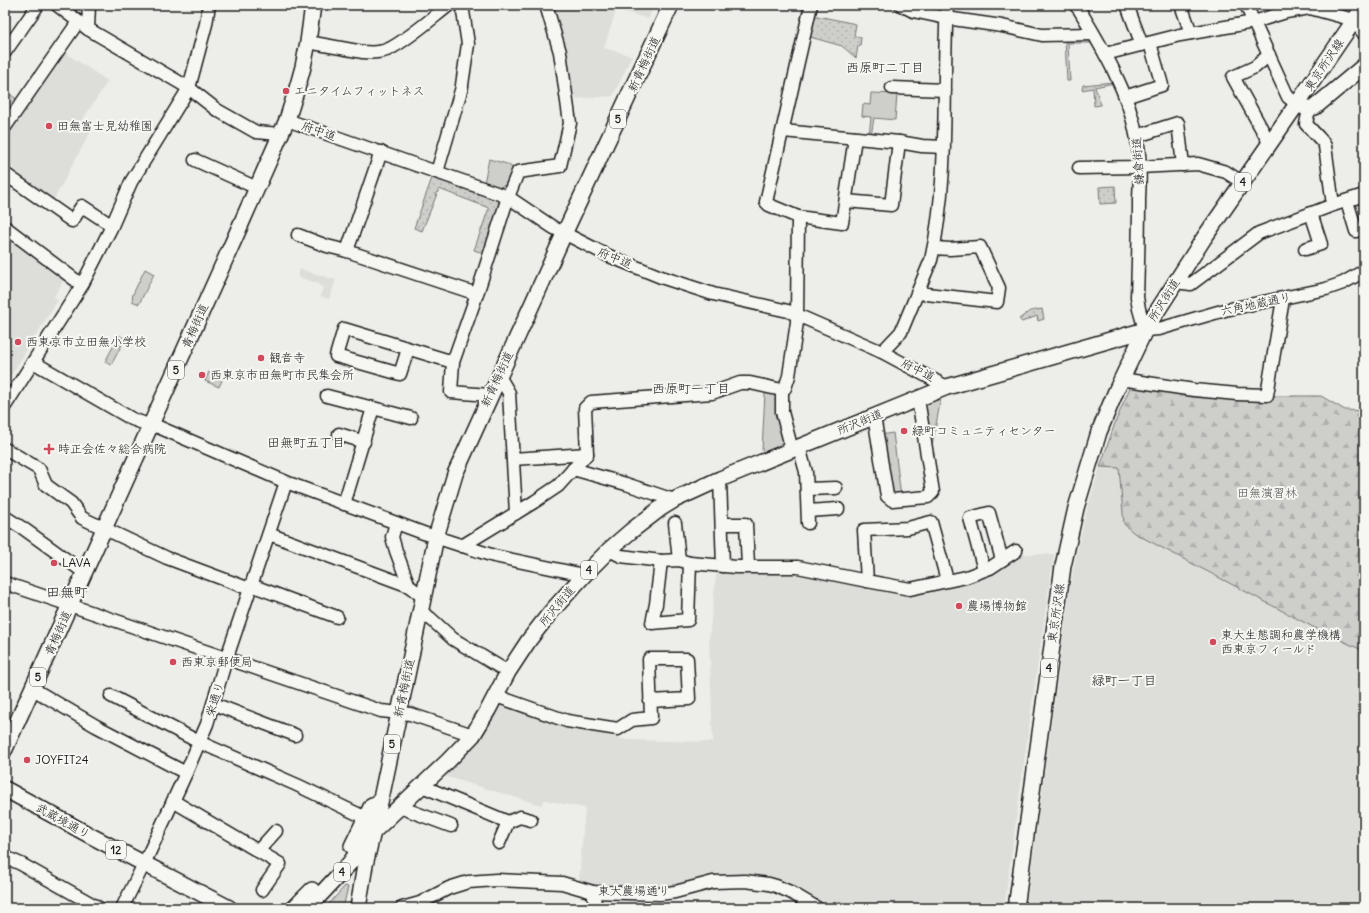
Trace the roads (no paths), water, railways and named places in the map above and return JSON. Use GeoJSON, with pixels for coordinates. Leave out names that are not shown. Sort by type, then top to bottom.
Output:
{"type":"FeatureCollection","features":[{"type":"Feature","properties":{"kind":"main road","name":"青梅街道"},"geometry":{"type":"LineString","coordinates":[[5,749],[287,120],[298,85],[308,42],[313,5]]}},
{"type":"Feature","properties":{"kind":"main road","name":"新青梅街道"},"geometry":{"type":"LineString","coordinates":[[358,908],[364,865],[382,794],[436,538],[455,474],[489,395],[671,5]]}},
{"type":"Feature","properties":{"kind":"main road","name":"東京所沢線"},"geometry":{"type":"LineString","coordinates":[[1303,106],[1354,20],[1364,6]]}},
{"type":"Feature","properties":{"kind":"main road","name":"所沢街道"},"geometry":{"type":"LineString","coordinates":[[308,908],[349,864],[372,833],[422,786],[472,735],[479,726],[508,672],[529,640],[550,613],[609,550],[645,520],[674,500],[720,479],[947,387],[1145,330],[1175,282],[1270,144],[1303,106],[1315,107],[1364,66]]}},
{"type":"Feature","properties":{"kind":"main road","name":"東京所沢線"},"geometry":{"type":"LineString","coordinates":[[1016,908],[1063,566],[1076,508],[1091,458],[1109,407],[1145,330]]}},
{"type":"Feature","properties":{"kind":"main road","name":"新青梅街道"},"geometry":{"type":"LineString","coordinates":[[352,846],[386,775]]}},
{"type":"Feature","properties":{"kind":"main road","name":"武蔵境通り"},"geometry":{"type":"LineString","coordinates":[[5,789],[229,908]]}},
{"type":"Feature","properties":{"kind":"main road"},"geometry":{"type":"LineString","coordinates":[[382,794],[400,806]]}},
{"type":"Feature","properties":{"kind":"main road","name":"所沢街道"},"geometry":{"type":"LineString","coordinates":[[294,908],[343,858],[352,846],[372,833]]}},
{"type":"Feature","properties":{"kind":"street"},"geometry":{"type":"LineString","coordinates":[[5,52],[38,5]]}},
{"type":"Feature","properties":{"kind":"street"},"geometry":{"type":"LineString","coordinates":[[58,5],[83,25],[189,88],[217,110],[256,132],[280,134]]}},
{"type":"Feature","properties":{"kind":"street"},"geometry":{"type":"LineString","coordinates":[[5,127],[83,25],[89,5]]}},
{"type":"Feature","properties":{"kind":"street"},"geometry":{"type":"LineString","coordinates":[[5,406],[82,285],[131,182],[189,88],[206,24],[208,5]]}},
{"type":"Feature","properties":{"kind":"street"},"geometry":{"type":"LineString","coordinates":[[308,42],[363,52],[373,53],[384,51],[419,29],[449,5]]}},
{"type":"Feature","properties":{"kind":"street"},"geometry":{"type":"LineString","coordinates":[[437,172],[462,86],[468,44],[462,5]]}},
{"type":"Feature","properties":{"kind":"street"},"geometry":{"type":"LineString","coordinates":[[489,395],[450,392],[453,362],[478,294],[508,197],[518,172],[560,166],[570,123],[560,52],[546,5]]}},
{"type":"Feature","properties":{"kind":"street"},"geometry":{"type":"LineString","coordinates":[[811,5],[784,131],[766,202],[769,205],[798,216],[842,223],[855,138]]}},
{"type":"Feature","properties":{"kind":"street"},"geometry":{"type":"LineString","coordinates":[[882,352],[901,332],[931,260],[934,248],[939,221],[943,176],[947,5]]}},
{"type":"Feature","properties":{"kind":"street","name":"鎌倉街道"},"geometry":{"type":"LineString","coordinates":[[1075,5],[1105,54],[1125,97],[1137,136],[1140,186],[1138,297],[1139,309],[1145,330]]}},
{"type":"Feature","properties":{"kind":"street"},"geometry":{"type":"LineString","coordinates":[[1125,97],[1162,85],[1146,44],[1127,5]]}},
{"type":"Feature","properties":{"kind":"street"},"geometry":{"type":"LineString","coordinates":[[1181,5],[1192,33]]}},
{"type":"Feature","properties":{"kind":"street"},"geometry":{"type":"LineString","coordinates":[[1246,5],[1288,97],[1303,106],[1306,124],[1325,146],[1333,205]]}},
{"type":"Feature","properties":{"kind":"street"},"geometry":{"type":"LineString","coordinates":[[903,6],[913,11],[946,18],[1002,26],[1042,35],[1093,34]]}},
{"type":"Feature","properties":{"kind":"street"},"geometry":{"type":"LineString","coordinates":[[1105,54],[1192,33],[1254,22],[1286,12],[1310,8],[1335,10],[1354,20],[1364,34]]}},
{"type":"Feature","properties":{"kind":"street"},"geometry":{"type":"LineString","coordinates":[[1269,55],[1255,67],[1233,77],[1270,144]]}},
{"type":"Feature","properties":{"kind":"street"},"geometry":{"type":"LineString","coordinates":[[892,88],[945,90]]}},
{"type":"Feature","properties":{"kind":"street","name":"府中道"},"geometry":{"type":"LineString","coordinates":[[287,120],[508,197],[564,234],[609,256],[667,279],[713,294],[777,308],[798,316],[882,352],[947,387]]}},
{"type":"Feature","properties":{"kind":"street"},"geometry":{"type":"LineString","coordinates":[[1137,136],[1178,123],[1183,165]]}},
{"type":"Feature","properties":{"kind":"street"},"geometry":{"type":"LineString","coordinates":[[784,131],[944,147]]}},
{"type":"Feature","properties":{"kind":"street"},"geometry":{"type":"LineString","coordinates":[[846,200],[891,205],[899,142]]}},
{"type":"Feature","properties":{"kind":"street"},"geometry":{"type":"LineString","coordinates":[[347,251],[381,152]]}},
{"type":"Feature","properties":{"kind":"street"},"geometry":{"type":"LineString","coordinates":[[195,160],[257,188]]}},
{"type":"Feature","properties":{"kind":"street"},"geometry":{"type":"LineString","coordinates":[[1079,168],[1198,164],[1226,172],[1243,183]]}},
{"type":"Feature","properties":{"kind":"street"},"geometry":{"type":"LineString","coordinates":[[5,174],[72,221],[82,206],[111,225]]}},
{"type":"Feature","properties":{"kind":"street"},"geometry":{"type":"LineString","coordinates":[[1175,282],[1191,284],[1259,234],[1333,205],[1364,196]]}},
{"type":"Feature","properties":{"kind":"street"},"geometry":{"type":"LineString","coordinates":[[1347,201],[1356,231],[1364,229]]}},
{"type":"Feature","properties":{"kind":"street"},"geometry":{"type":"LineString","coordinates":[[1305,249],[1321,244],[1311,213]]}},
{"type":"Feature","properties":{"kind":"street"},"geometry":{"type":"LineString","coordinates":[[798,216],[798,316],[789,376],[785,388],[782,390],[782,407],[783,417],[806,472],[808,523]]}},
{"type":"Feature","properties":{"kind":"street"},"geometry":{"type":"LineString","coordinates":[[5,227],[82,285]]}},
{"type":"Feature","properties":{"kind":"street"},"geometry":{"type":"LineString","coordinates":[[298,235],[327,246],[347,251],[478,294]]}},
{"type":"Feature","properties":{"kind":"street"},"geometry":{"type":"LineString","coordinates":[[918,293],[997,302],[999,288],[980,247],[950,249],[934,248]]}},
{"type":"Feature","properties":{"kind":"street","name":"六角地蔵通り"},"geometry":{"type":"LineString","coordinates":[[1145,330],[1159,329],[1225,310],[1326,289],[1343,283],[1364,271]]}},
{"type":"Feature","properties":{"kind":"street"},"geometry":{"type":"LineString","coordinates":[[1121,379],[1194,390],[1267,395],[1283,299]]}},
{"type":"Feature","properties":{"kind":"street"},"geometry":{"type":"LineString","coordinates":[[408,349],[400,374],[336,356],[344,329],[453,362]]}},
{"type":"Feature","properties":{"kind":"street"},"geometry":{"type":"LineString","coordinates":[[33,362],[132,419],[156,426],[286,482],[436,538],[494,556],[584,575]]}},
{"type":"Feature","properties":{"kind":"street"},"geometry":{"type":"LineString","coordinates":[[499,376],[509,393],[516,513]]}},
{"type":"Feature","properties":{"kind":"street"},"geometry":{"type":"LineString","coordinates":[[462,546],[558,486],[587,454],[585,408],[591,402],[712,393],[740,383],[763,385],[782,390]]}},
{"type":"Feature","properties":{"kind":"street"},"geometry":{"type":"LineString","coordinates":[[327,396],[410,418]]}},
{"type":"Feature","properties":{"kind":"street"},"geometry":{"type":"LineString","coordinates":[[874,416],[887,496],[892,500],[928,497],[933,492],[918,399]]}},
{"type":"Feature","properties":{"kind":"street"},"geometry":{"type":"LineString","coordinates":[[344,504],[374,408]]}},
{"type":"Feature","properties":{"kind":"street"},"geometry":{"type":"LineString","coordinates":[[339,434],[364,442]]}},
{"type":"Feature","properties":{"kind":"street"},"geometry":{"type":"LineString","coordinates":[[5,449],[39,469],[46,485],[71,503],[82,518],[168,558],[337,617]]}},
{"type":"Feature","properties":{"kind":"street"},"geometry":{"type":"LineString","coordinates":[[513,459],[587,454]]}},
{"type":"Feature","properties":{"kind":"street"},"geometry":{"type":"LineString","coordinates":[[573,469],[626,484],[674,500]]}},
{"type":"Feature","properties":{"kind":"street"},"geometry":{"type":"LineString","coordinates":[[720,479],[724,566]]}},
{"type":"Feature","properties":{"kind":"street","name":"栄通り"},"geometry":{"type":"LineString","coordinates":[[122,908],[144,864],[207,724],[286,482]]}},
{"type":"Feature","properties":{"kind":"street"},"geometry":{"type":"LineString","coordinates":[[807,489],[836,488]]}},
{"type":"Feature","properties":{"kind":"street"},"geometry":{"type":"LineString","coordinates":[[808,511],[838,509]]}},
{"type":"Feature","properties":{"kind":"street"},"geometry":{"type":"LineString","coordinates":[[984,570],[970,518],[990,513],[1002,560]]}},
{"type":"Feature","properties":{"kind":"street"},"geometry":{"type":"LineString","coordinates":[[6,519],[42,541],[85,573]]}},
{"type":"Feature","properties":{"kind":"street"},"geometry":{"type":"LineString","coordinates":[[867,581],[864,530],[908,528],[931,522],[947,580]]}},
{"type":"Feature","properties":{"kind":"street"},"geometry":{"type":"LineString","coordinates":[[396,523],[392,537],[396,550],[409,586],[430,618],[454,639],[508,672]]}},
{"type":"Feature","properties":{"kind":"street"},"geometry":{"type":"LineString","coordinates":[[661,561],[656,604],[652,623],[688,620],[685,561],[675,523]]}},
{"type":"Feature","properties":{"kind":"street"},"geometry":{"type":"LineString","coordinates":[[722,524],[746,524],[748,566]]}},
{"type":"Feature","properties":{"kind":"street"},"geometry":{"type":"LineString","coordinates":[[268,534],[409,586]]}},
{"type":"Feature","properties":{"kind":"street"},"geometry":{"type":"LineString","coordinates":[[609,550],[621,556],[661,561],[685,561],[724,566],[798,567],[910,588],[966,577],[990,568],[1016,551]]}},
{"type":"Feature","properties":{"kind":"street"},"geometry":{"type":"LineString","coordinates":[[5,583],[381,711],[410,714],[472,735]]}},
{"type":"Feature","properties":{"kind":"street"},"geometry":{"type":"LineString","coordinates":[[496,696],[567,721],[618,729],[632,720],[651,718],[650,701],[649,659],[687,659],[689,699],[650,701]]}},
{"type":"Feature","properties":{"kind":"street"},"geometry":{"type":"LineString","coordinates":[[33,689],[96,726],[186,773]]}},
{"type":"Feature","properties":{"kind":"street"},"geometry":{"type":"LineString","coordinates":[[111,696],[199,742],[297,785],[366,818]]}},
{"type":"Feature","properties":{"kind":"street"},"geometry":{"type":"LineString","coordinates":[[214,704],[295,735]]}},
{"type":"Feature","properties":{"kind":"street"},"geometry":{"type":"LineString","coordinates":[[422,786],[508,822]]}},
{"type":"Feature","properties":{"kind":"street"},"geometry":{"type":"LineString","coordinates":[[173,801],[280,864],[262,890]]}},
{"type":"Feature","properties":{"kind":"street"},"geometry":{"type":"LineString","coordinates":[[400,806],[451,826]]}},
{"type":"Feature","properties":{"kind":"street"},"geometry":{"type":"LineString","coordinates":[[499,843],[508,822],[520,817],[531,820]]}},
{"type":"Feature","properties":{"kind":"street"},"geometry":{"type":"LineString","coordinates":[[258,851],[276,831]]}},
{"type":"Feature","properties":{"kind":"street"},"geometry":{"type":"LineString","coordinates":[[5,856],[99,908]]}},
{"type":"Feature","properties":{"kind":"street","name":"東大農場通り"},"geometry":{"type":"LineString","coordinates":[[402,908],[420,905],[449,888],[468,882],[496,880],[562,883],[593,892],[660,894],[675,892],[713,882],[739,880],[776,886],[790,892],[817,908]]}},
{"type":"Feature","properties":{"kind":"street"},"geometry":{"type":"LineString","coordinates":[[593,892],[596,908]]}},
{"type":"Feature","properties":{"kind":"place","name":"エニタイムフィットネス"},"geometry":{"type":"Point","coordinates":[286,91]}},
{"type":"Feature","properties":{"kind":"place","name":"田無富士見幼稚園"},"geometry":{"type":"Point","coordinates":[49,126]}},
{"type":"Feature","properties":{"kind":"place","name":"西東京市立田無小学校"},"geometry":{"type":"Point","coordinates":[18,342]}},
{"type":"Feature","properties":{"kind":"place","name":"観音寺"},"geometry":{"type":"Point","coordinates":[261,358]}},
{"type":"Feature","properties":{"kind":"place","name":"西東京市田無町市民集会所"},"geometry":{"type":"Point","coordinates":[202,375]}},
{"type":"Feature","properties":{"kind":"place","name":"緑町コミュニティセンター"},"geometry":{"type":"Point","coordinates":[904,431]}},
{"type":"Feature","properties":{"kind":"place","name":"時正会佐々総合病院"},"geometry":{"type":"Point","coordinates":[49,449]}},
{"type":"Feature","properties":{"kind":"place","name":"LAVA"},"geometry":{"type":"Point","coordinates":[54,563]}},
{"type":"Feature","properties":{"kind":"place","name":"農場博物館"},"geometry":{"type":"Point","coordinates":[959,606]}},
{"type":"Feature","properties":{"kind":"place","name":"東大生態調和農学機構 西東京フィールド"},"geometry":{"type":"Point","coordinates":[1213,642]}},
{"type":"Feature","properties":{"kind":"place","name":"西東京郵便局"},"geometry":{"type":"Point","coordinates":[173,662]}},
{"type":"Feature","properties":{"kind":"place","name":"JOYFIT24"},"geometry":{"type":"Point","coordinates":[27,760]}},
{"type":"Feature","properties":{"kind":"district","name":"西原町二丁目"},"geometry":{"type":"Point","coordinates":[885,67]}},
{"type":"Feature","properties":{"kind":"district","name":"西原町一丁目"},"geometry":{"type":"Point","coordinates":[691,388]}},
{"type":"Feature","properties":{"kind":"district","name":"田無町五丁目"},"geometry":{"type":"Point","coordinates":[306,442]}},
{"type":"Feature","properties":{"kind":"district","name":"田無町"},"geometry":{"type":"Point","coordinates":[67,592]}},
{"type":"Feature","properties":{"kind":"district","name":"緑町一丁目"},"geometry":{"type":"Point","coordinates":[1124,680]}},
{"type":"Feature","properties":{"kind":"park label","name":"田無演習林"},"geometry":{"type":"Point","coordinates":[1267,493]}}]}
